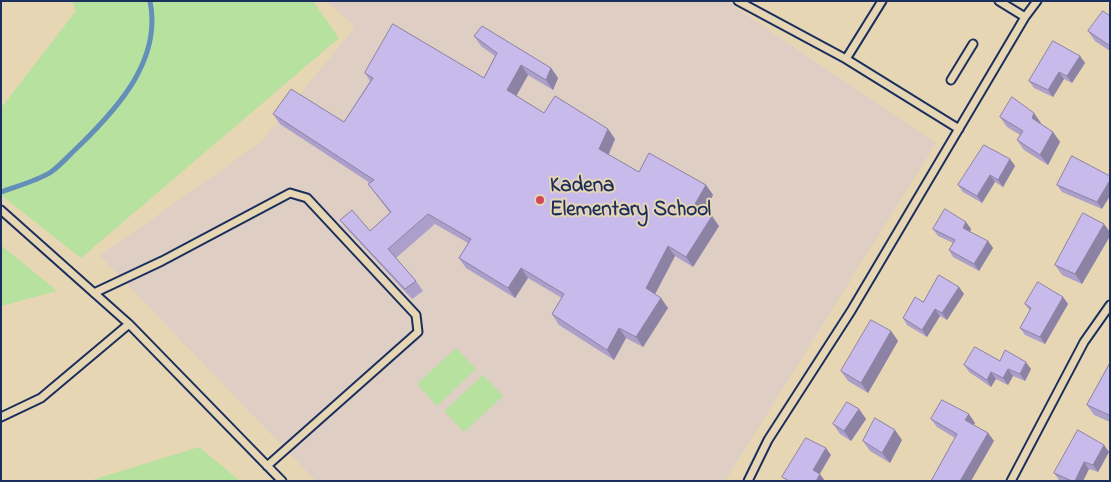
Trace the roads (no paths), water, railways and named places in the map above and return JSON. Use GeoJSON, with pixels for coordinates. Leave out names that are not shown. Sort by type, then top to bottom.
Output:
{"type":"FeatureCollection","features":[{"type":"Feature","properties":{"kind":"lane"},"geometry":{"type":"LineString","coordinates":[[738,1],[846,60],[959,129]]}},
{"type":"Feature","properties":{"kind":"lane"},"geometry":{"type":"LineString","coordinates":[[846,60],[882,1]]}},
{"type":"Feature","properties":{"kind":"lane"},"geometry":{"type":"LineString","coordinates":[[999,1],[1025,17]]}},
{"type":"Feature","properties":{"kind":"lane"},"geometry":{"type":"LineString","coordinates":[[748,481],[768,440],[851,311],[1025,17],[1037,1]]}},
{"type":"Feature","properties":{"kind":"lane"},"geometry":{"type":"LineString","coordinates":[[951,80],[973,44]]}},
{"type":"Feature","properties":{"kind":"lane"},"geometry":{"type":"LineString","coordinates":[[94,293],[162,261],[290,193],[307,198],[416,314],[418,332],[268,466]]}},
{"type":"Feature","properties":{"kind":"lane"},"geometry":{"type":"LineString","coordinates":[[1,210],[129,324],[282,481]]}},
{"type":"Feature","properties":{"kind":"lane"},"geometry":{"type":"LineString","coordinates":[[1011,481],[1084,342],[1110,306]]}},
{"type":"Feature","properties":{"kind":"lane"},"geometry":{"type":"LineString","coordinates":[[1,417],[41,398],[129,324]]}},
{"type":"Feature","properties":{"kind":"waterway"},"geometry":{"type":"LineString","coordinates":[[1,192],[40,178],[55,169],[94,131],[122,99],[143,63],[149,43],[152,23],[150,1]]}},
{"type":"Feature","properties":{"kind":"place","name":"Kadena Elementary School"},"geometry":{"type":"Point","coordinates":[540,200]}}]}
